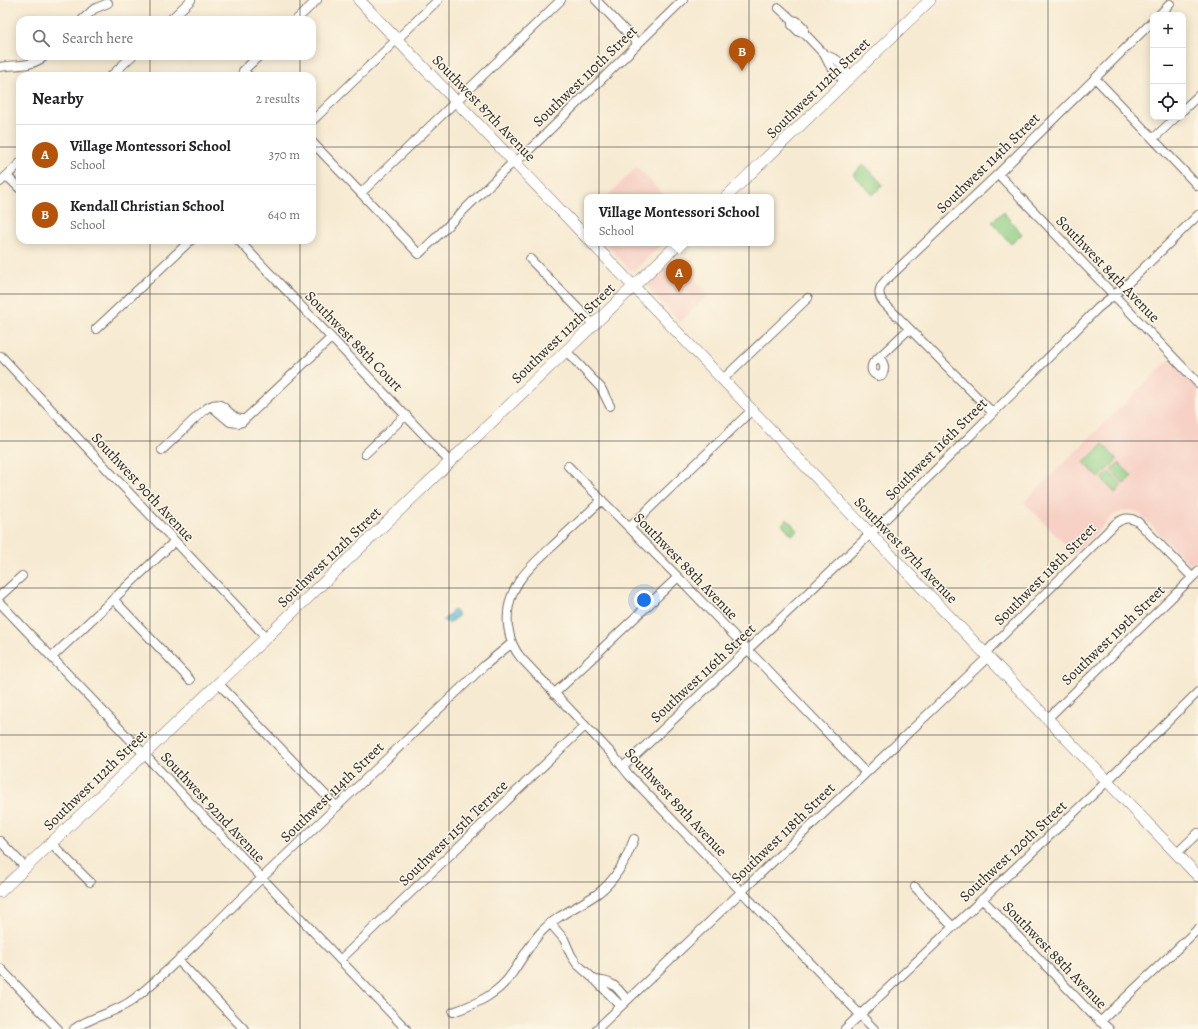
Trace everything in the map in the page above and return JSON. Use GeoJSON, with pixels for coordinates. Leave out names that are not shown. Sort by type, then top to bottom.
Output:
{"type":"FeatureCollection","features":[{"type":"Feature","properties":{"kind":"main road","name":"Southwest 87th Avenue"},"geometry":{"type":"LineString","coordinates":[[359,0],[584,235]]}},
{"type":"Feature","properties":{"kind":"main road","name":"Southwest 112th Street"},"geometry":{"type":"LineString","coordinates":[[729,194],[930,0]]}},
{"type":"Feature","properties":{"kind":"main road","name":"Southwest 87th Avenue"},"geometry":{"type":"LineString","coordinates":[[595,246],[1198,876]]}},
{"type":"Feature","properties":{"kind":"main road","name":"Southwest 112th Street"},"geometry":{"type":"LineString","coordinates":[[0,892],[676,246]]}},
{"type":"Feature","properties":{"kind":"street"},"geometry":{"type":"LineString","coordinates":[[174,16],[191,0]]}},
{"type":"Feature","properties":{"kind":"street"},"geometry":{"type":"LineString","coordinates":[[300,16],[317,0]]}},
{"type":"Feature","properties":{"kind":"street"},"geometry":{"type":"LineString","coordinates":[[316,117],[438,0]]}},
{"type":"Feature","properties":{"kind":"street"},"geometry":{"type":"LineString","coordinates":[[316,146],[361,193],[561,0]]}},
{"type":"Feature","properties":{"kind":"street"},"geometry":{"type":"LineString","coordinates":[[596,0],[638,44]]}},
{"type":"Feature","properties":{"kind":"street","name":"Southwest 110th Street"},"geometry":{"type":"LineString","coordinates":[[361,193],[419,254],[683,0]]}},
{"type":"Feature","properties":{"kind":"street"},"geometry":{"type":"LineString","coordinates":[[86,16],[94,8],[108,3]]}},
{"type":"Feature","properties":{"kind":"street"},"geometry":{"type":"LineString","coordinates":[[1162,12],[1170,4]]}},
{"type":"Feature","properties":{"kind":"street"},"geometry":{"type":"LineString","coordinates":[[779,8],[792,20],[797,21],[804,28],[804,32],[824,54],[836,60],[848,79]]}},
{"type":"Feature","properties":{"kind":"street","name":"Southwest 114th Street"},"geometry":{"type":"LineString","coordinates":[[993,413],[881,299],[879,294],[881,286],[998,174],[1150,24]]}},
{"type":"Feature","properties":{"kind":"street"},"geometry":{"type":"LineString","coordinates":[[0,67],[29,64],[39,60]]}},
{"type":"Feature","properties":{"kind":"street"},"geometry":{"type":"LineString","coordinates":[[115,72],[128,60]]}},
{"type":"Feature","properties":{"kind":"street"},"geometry":{"type":"LineString","coordinates":[[247,72],[255,60]]}},
{"type":"Feature","properties":{"kind":"street"},"geometry":{"type":"LineString","coordinates":[[1095,78],[1198,186]]}},
{"type":"Feature","properties":{"kind":"street"},"geometry":{"type":"LineString","coordinates":[[1186,107],[1198,96]]}},
{"type":"Feature","properties":{"kind":"street"},"geometry":{"type":"LineString","coordinates":[[1153,139],[1173,120]]}},
{"type":"Feature","properties":{"kind":"street"},"geometry":{"type":"LineString","coordinates":[[0,182],[16,167]]}},
{"type":"Feature","properties":{"kind":"street","name":"Southwest 84th Avenue"},"geometry":{"type":"LineString","coordinates":[[998,174],[1198,383]]}},
{"type":"Feature","properties":{"kind":"street"},"geometry":{"type":"LineString","coordinates":[[7,176],[16,185]]}},
{"type":"Feature","properties":{"kind":"street","name":"Southwest 116th Street"},"geometry":{"type":"LineString","coordinates":[[623,767],[870,534],[1098,308],[1124,287],[1198,215]]}},
{"type":"Feature","properties":{"kind":"street"},"geometry":{"type":"LineString","coordinates":[[96,329],[187,244]]}},
{"type":"Feature","properties":{"kind":"street","name":"Southwest 88th Court"},"geometry":{"type":"LineString","coordinates":[[242,244],[450,462]]}},
{"type":"Feature","properties":{"kind":"street"},"geometry":{"type":"LineString","coordinates":[[530,259],[593,324]]}},
{"type":"Feature","properties":{"kind":"street"},"geometry":{"type":"LineString","coordinates":[[722,380],[808,298]]}},
{"type":"Feature","properties":{"kind":"street"},"geometry":{"type":"LineString","coordinates":[[880,358],[909,328]]}},
{"type":"Feature","properties":{"kind":"street"},"geometry":{"type":"LineString","coordinates":[[162,450],[204,410],[211,406],[230,422],[240,423],[331,338]]}},
{"type":"Feature","properties":{"kind":"street"},"geometry":{"type":"LineString","coordinates":[[566,351],[601,388],[610,406]]}},
{"type":"Feature","properties":{"kind":"street","name":"Southwest 90th Avenue"},"geometry":{"type":"LineString","coordinates":[[1,356],[266,638]]}},
{"type":"Feature","properties":{"kind":"street"},"geometry":{"type":"LineString","coordinates":[[629,528],[752,410]]}},
{"type":"Feature","properties":{"kind":"street"},"geometry":{"type":"LineString","coordinates":[[365,454],[406,415]]}},
{"type":"Feature","properties":{"kind":"street","name":"Southwest 88th Avenue"},"geometry":{"type":"LineString","coordinates":[[568,466],[678,577],[866,773]]}},
{"type":"Feature","properties":{"kind":"street"},"geometry":{"type":"LineString","coordinates":[[512,643],[508,623],[509,607],[511,597],[519,580],[602,500]]}},
{"type":"Feature","properties":{"kind":"street","name":"Southwest 118th Street"},"geometry":{"type":"LineString","coordinates":[[597,1029],[866,773],[1120,520],[1126,518],[1135,520],[1195,575]]}},
{"type":"Feature","properties":{"kind":"street"},"geometry":{"type":"LineString","coordinates":[[52,657],[174,541]]}},
{"type":"Feature","properties":{"kind":"street","name":"Southwest 119th Street"},"geometry":{"type":"LineString","coordinates":[[1047,719],[1195,575]]}},
{"type":"Feature","properties":{"kind":"street"},"geometry":{"type":"LineString","coordinates":[[0,596],[22,576]]}},
{"type":"Feature","properties":{"kind":"street"},"geometry":{"type":"LineString","coordinates":[[554,694],[678,577]]}},
{"type":"Feature","properties":{"kind":"street"},"geometry":{"type":"LineString","coordinates":[[113,599],[190,680]]}},
{"type":"Feature","properties":{"kind":"street","name":"Southwest 92nd Avenue"},"geometry":{"type":"LineString","coordinates":[[0,603],[406,1029]]}},
{"type":"Feature","properties":{"kind":"street","name":"Southwest 114th Street"},"geometry":{"type":"LineString","coordinates":[[74,1029],[128,1004],[178,960],[485,665],[512,643]]}},
{"type":"Feature","properties":{"kind":"street","name":"Southwest 89th Avenue"},"geometry":{"type":"LineString","coordinates":[[512,643],[517,653],[554,694],[874,1029]]}},
{"type":"Feature","properties":{"kind":"street"},"geometry":{"type":"LineString","coordinates":[[218,683],[337,807]]}},
{"type":"Feature","properties":{"kind":"street","name":"Southwest 120th Street"},"geometry":{"type":"LineString","coordinates":[[846,1029],[1107,781],[1198,692]]}},
{"type":"Feature","properties":{"kind":"street","name":"Southwest 115th Terrace"},"geometry":{"type":"LineString","coordinates":[[340,960],[585,726]]}},
{"type":"Feature","properties":{"kind":"street"},"geometry":{"type":"LineString","coordinates":[[1176,854],[1198,833]]}},
{"type":"Feature","properties":{"kind":"street"},"geometry":{"type":"LineString","coordinates":[[453,1012],[481,1001],[497,990],[513,973],[525,953],[550,923],[605,887],[624,863],[634,839]]}},
{"type":"Feature","properties":{"kind":"street"},"geometry":{"type":"LineString","coordinates":[[0,841],[25,868]]}},
{"type":"Feature","properties":{"kind":"street"},"geometry":{"type":"LineString","coordinates":[[51,843],[90,882]]}},
{"type":"Feature","properties":{"kind":"street"},"geometry":{"type":"LineString","coordinates":[[915,888],[953,927]]}},
{"type":"Feature","properties":{"kind":"street","name":"Southwest 88th Avenue"},"geometry":{"type":"LineString","coordinates":[[982,899],[1100,1022],[1109,1029]]}},
{"type":"Feature","properties":{"kind":"street"},"geometry":{"type":"LineString","coordinates":[[550,923],[564,940],[577,964],[624,1003]]}},
{"type":"Feature","properties":{"kind":"street"},"geometry":{"type":"LineString","coordinates":[[1100,1022],[1198,930]]}},
{"type":"Feature","properties":{"kind":"street"},"geometry":{"type":"LineString","coordinates":[[178,960],[244,1029]]}},
{"type":"Feature","properties":{"kind":"street"},"geometry":{"type":"LineString","coordinates":[[0,968],[58,1029]]}},
{"type":"Feature","properties":{"kind":"shaded area"},"geometry":{"type":"Polygon","coordinates":[[[637,167],[663,194],[609,194],[637,167]]]}},
{"type":"Feature","properties":{"kind":"shaded area"},"geometry":{"type":"Polygon","coordinates":[[[608,246],[660,246],[635,270],[629,269],[608,246]]]}},
{"type":"Feature","properties":{"kind":"shaded area"},"geometry":{"type":"Polygon","coordinates":[[[675,258],[709,294],[680,322],[649,289],[649,283],[675,258]]]}},
{"type":"Feature","properties":{"kind":"shaded area"},"geometry":{"type":"Polygon","coordinates":[[[1170,359],[1198,388],[1198,562],[1193,565],[1189,564],[1141,515],[1132,510],[1123,511],[1114,515],[1074,554],[1024,502],[1170,359]]]}},
{"type":"Feature","properties":{"kind":"green space"},"geometry":{"type":"Polygon","coordinates":[[[864,164],[883,185],[873,195],[853,174],[864,164]]]}},
{"type":"Feature","properties":{"kind":"green space"},"geometry":{"type":"Polygon","coordinates":[[[1003,212],[1022,234],[1011,244],[992,222],[1003,212]]]}},
{"type":"Feature","properties":{"kind":"green space"},"geometry":{"type":"Polygon","coordinates":[[[1103,444],[1117,460],[1099,478],[1084,462],[1103,444]]]}},
{"type":"Feature","properties":{"kind":"green space"},"geometry":{"type":"Polygon","coordinates":[[[1119,463],[1132,476],[1124,484],[1111,470],[1119,463]]]}},
{"type":"Feature","properties":{"kind":"green space"},"geometry":{"type":"Polygon","coordinates":[[[1109,472],[1122,485],[1115,493],[1102,479],[1109,472]]]}},
{"type":"Feature","properties":{"kind":"green space"},"geometry":{"type":"Polygon","coordinates":[[[787,519],[798,530],[792,535],[782,524],[787,519]]]}},
{"type":"Feature","properties":{"kind":"water"},"geometry":{"type":"Polygon","coordinates":[[[454,610],[459,615],[449,624],[446,621],[445,622],[443,620],[454,610]]]}},
{"type":"Feature","properties":{"kind":"place","name":"Kendall Christian School"},"geometry":{"type":"Point","coordinates":[742,71]}},
{"type":"Feature","properties":{"kind":"place","name":"Village Montessori School"},"geometry":{"type":"Point","coordinates":[679,292]}}]}
